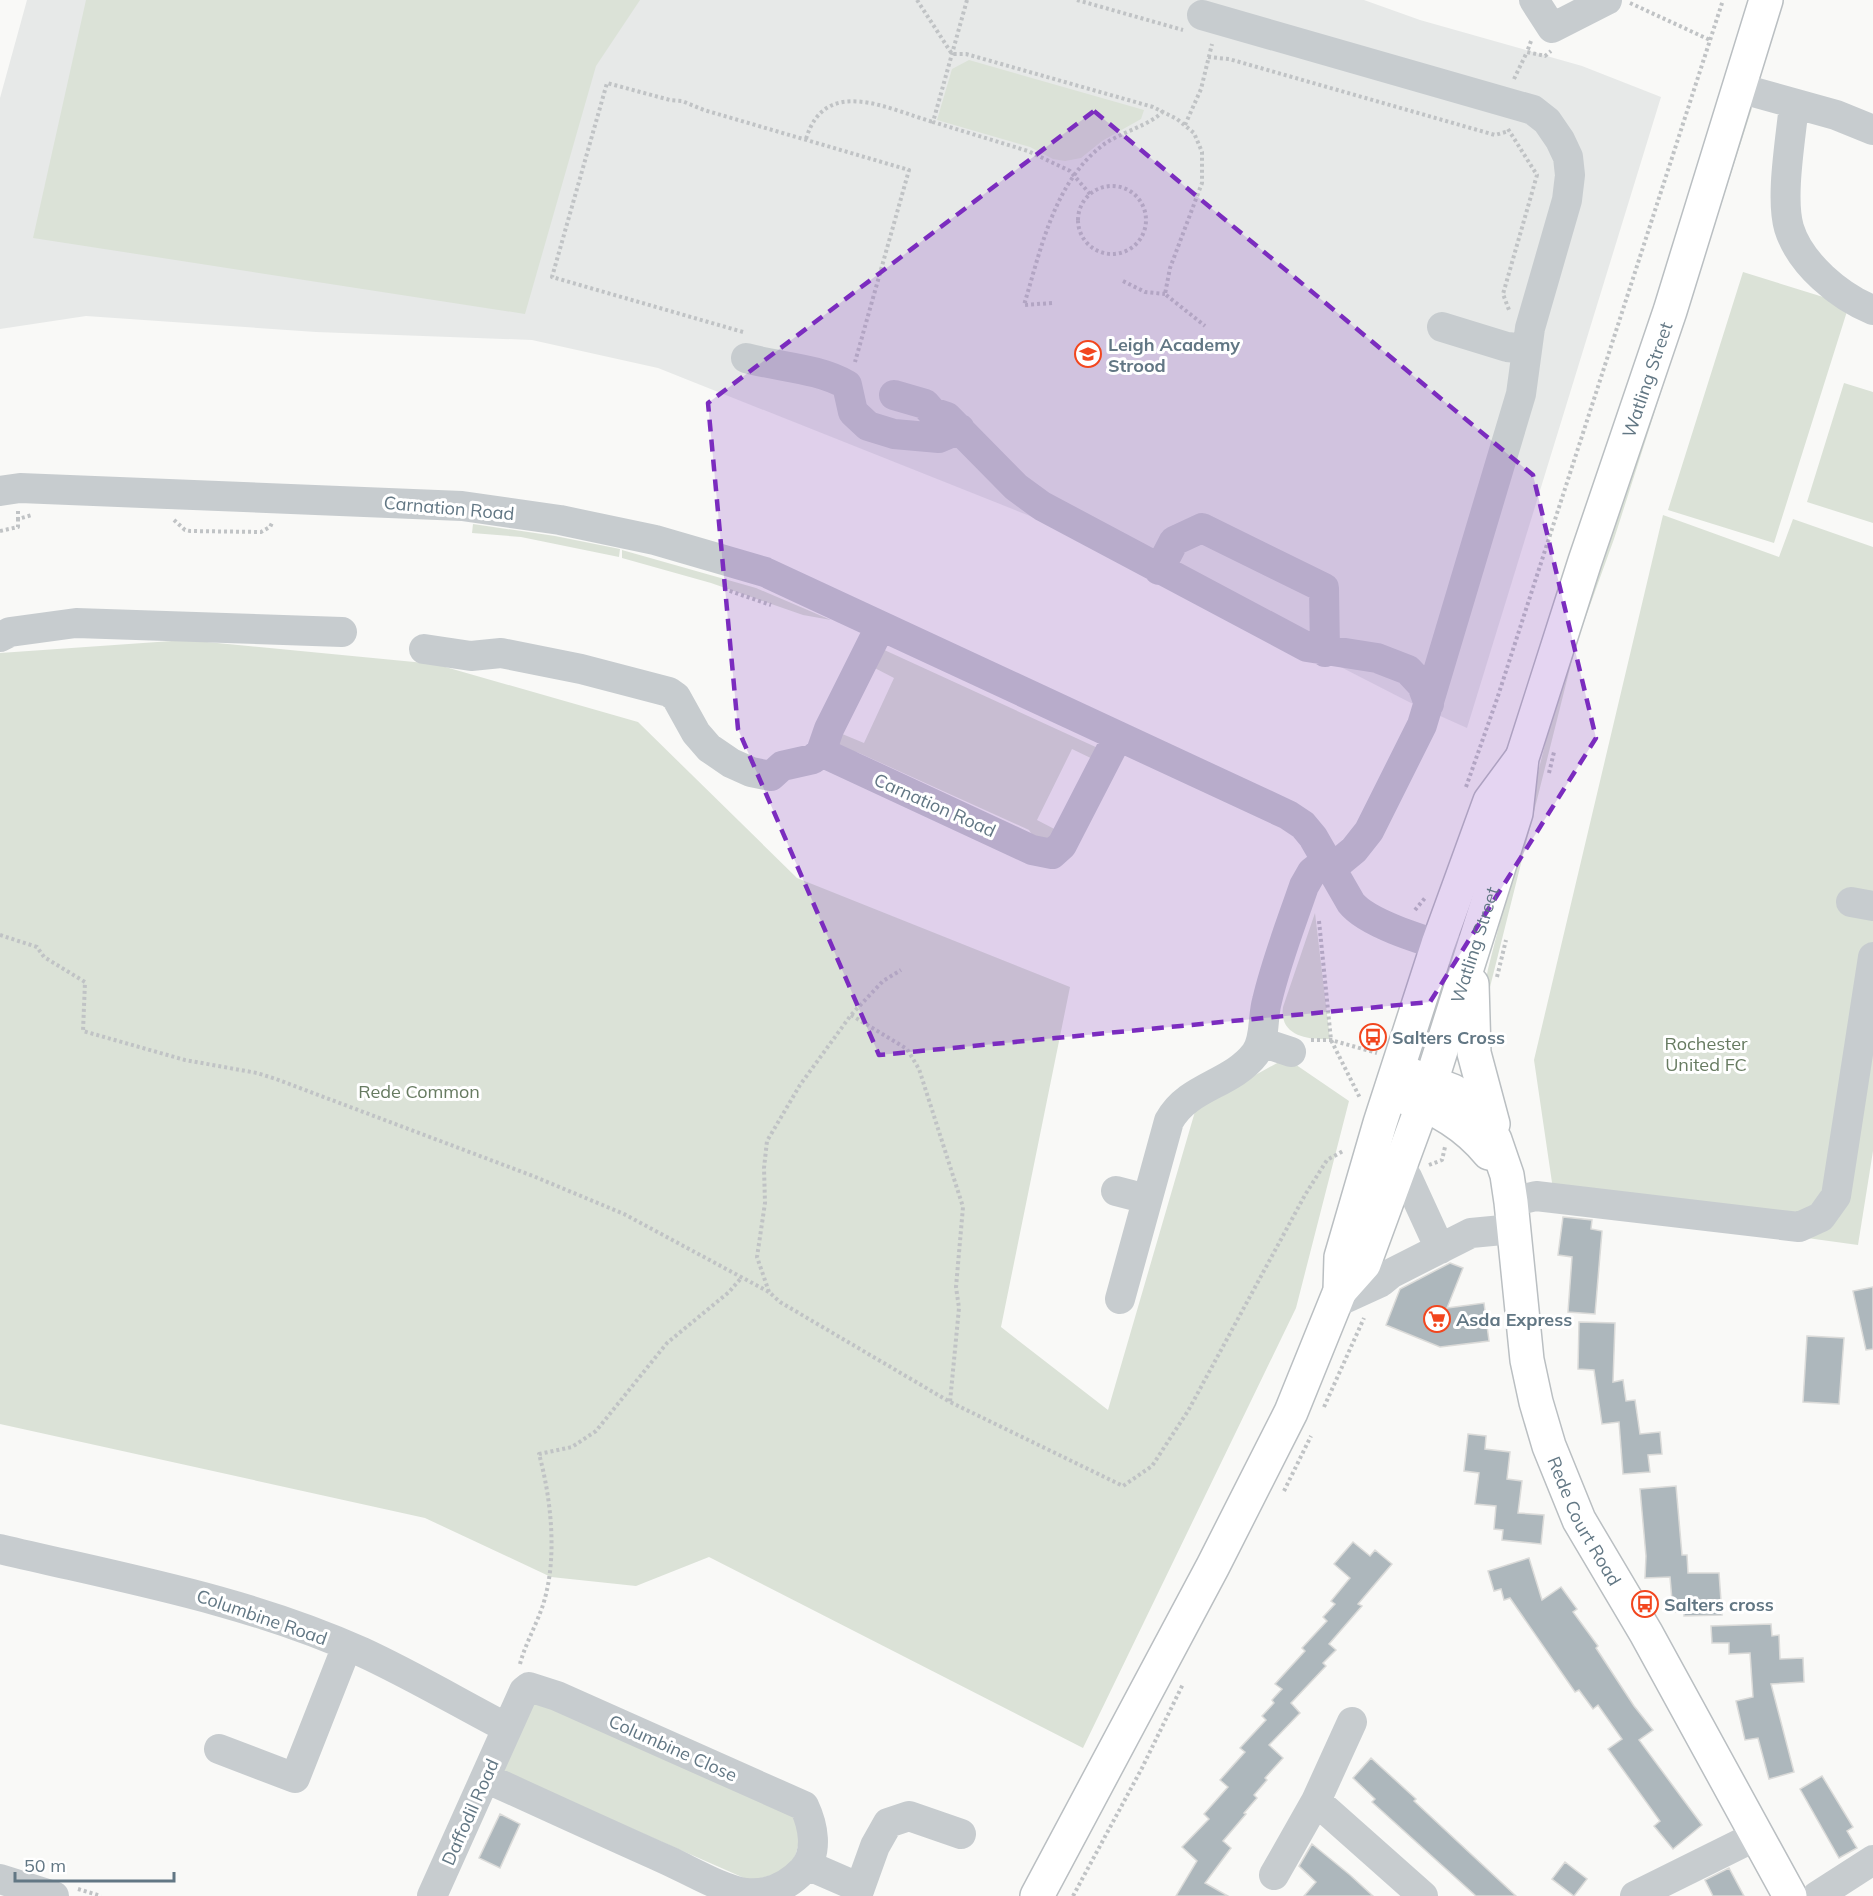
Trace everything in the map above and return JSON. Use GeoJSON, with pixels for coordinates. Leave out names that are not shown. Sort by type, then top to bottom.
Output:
{"type":"FeatureCollection","features":[{"type":"Feature","properties":{"kind":"main road","name":"Watling Street"},"geometry":{"type":"LineString","coordinates":[[1338,1297],[1364,1264],[1428,1093],[1516,813],[1522,758],[1585,561],[1670,311],[1766,0]]}},
{"type":"Feature","properties":{"kind":"main road","name":"Watling Street"},"geometry":{"type":"LineString","coordinates":[[1338,1297],[1341,1257],[1362,1145],[1379,1074],[1423,939],[1490,801],[1522,758]]}},
{"type":"Feature","properties":{"kind":"main road","name":"Rede Court Road"},"geometry":{"type":"LineString","coordinates":[[1471,955],[1474,1053],[1504,1182],[1527,1360],[1549,1446],[1579,1520],[1658,1652],[1790,1896]]}},
{"type":"Feature","properties":{"kind":"main road"},"geometry":{"type":"LineString","coordinates":[[1379,1074],[1428,1093],[1461,1124],[1504,1182]]}},
{"type":"Feature","properties":{"kind":"main road"},"geometry":{"type":"LineString","coordinates":[[1404,1158],[1431,1135],[1470,1143],[1504,1182]]}},
{"type":"Feature","properties":{"kind":"main road"},"geometry":{"type":"LineString","coordinates":[[1037,1896],[1224,1545],[1291,1412],[1338,1297]]}},
{"type":"Feature","properties":{"kind":"street"},"geometry":{"type":"LineString","coordinates":[[1534,0],[1552,28],[1607,0]]}},
{"type":"Feature","properties":{"kind":"street"},"geometry":{"type":"LineString","coordinates":[[1120,1299],[1166,1128],[1173,1112],[1185,1099],[1241,1068],[1257,1052],[1269,992],[1304,886],[1312,872],[1354,850],[1369,831],[1422,725],[1521,394],[1530,328],[1570,184],[1568,158],[1560,140],[1536,112],[1202,22]]}},
{"type":"Feature","properties":{"kind":"street"},"geometry":{"type":"LineString","coordinates":[[1739,88],[1836,116],[1873,130]]}},
{"type":"Feature","properties":{"kind":"street"},"geometry":{"type":"LineString","coordinates":[[1794,104],[1786,187],[1789,229],[1823,279],[1853,303],[1873,310]]}},
{"type":"Feature","properties":{"kind":"street"},"geometry":{"type":"LineString","coordinates":[[1442,327],[1507,347],[1527,349]]}},
{"type":"Feature","properties":{"kind":"street"},"geometry":{"type":"LineString","coordinates":[[749,346],[820,375],[848,370],[855,416],[873,428],[894,434],[939,438],[960,429]]}},
{"type":"Feature","properties":{"kind":"street"},"geometry":{"type":"LineString","coordinates":[[894,395],[926,405],[931,411],[947,417],[1011,482],[1032,499],[1159,570],[1307,647],[1377,658],[1407,670],[1422,685],[1429,704]]}},
{"type":"Feature","properties":{"kind":"street","name":"Carnation Road"},"geometry":{"type":"LineString","coordinates":[[9,497],[20,488],[462,506],[560,520],[655,540],[765,572],[1294,819],[1309,831],[1351,903],[1360,913],[1423,939],[1471,955]]}},
{"type":"Feature","properties":{"kind":"street"},"geometry":{"type":"LineString","coordinates":[[1159,570],[1174,541],[1202,528],[1284,568],[1324,588],[1325,651]]}},
{"type":"Feature","properties":{"kind":"street"},"geometry":{"type":"LineString","coordinates":[[0,637],[10,633],[76,623],[342,632]]}},
{"type":"Feature","properties":{"kind":"street"},"geometry":{"type":"LineString","coordinates":[[424,649],[471,656],[501,653],[581,669],[669,692],[676,697],[694,729],[711,750],[731,763],[764,776],[772,776],[784,765],[817,756],[880,627]]}},
{"type":"Feature","properties":{"kind":"street","name":"Carnation Road"},"geometry":{"type":"LineString","coordinates":[[817,756],[1032,849],[1052,854],[1062,845],[1118,736]]}},
{"type":"Feature","properties":{"kind":"street"},"geometry":{"type":"LineString","coordinates":[[1338,1297],[1381,1282],[1392,1273],[1472,1233],[1504,1182],[1536,1196],[1800,1227],[1821,1217],[1836,1196],[1873,957]]}},
{"type":"Feature","properties":{"kind":"street"},"geometry":{"type":"LineString","coordinates":[[1263,1029],[1299,1045]]}},
{"type":"Feature","properties":{"kind":"street"},"geometry":{"type":"LineString","coordinates":[[1404,1158],[1407,1177],[1440,1249]]}},
{"type":"Feature","properties":{"kind":"street"},"geometry":{"type":"LineString","coordinates":[[1116,1191],[1147,1199]]}},
{"type":"Feature","properties":{"kind":"street","name":"Columbine Road"},"geometry":{"type":"LineString","coordinates":[[0,1550],[208,1597],[347,1646],[507,1728]]}},
{"type":"Feature","properties":{"kind":"street"},"geometry":{"type":"LineString","coordinates":[[219,1749],[295,1778],[347,1646]]}},
{"type":"Feature","properties":{"kind":"street","name":"Columbine Close"},"geometry":{"type":"LineString","coordinates":[[507,1728],[524,1691],[531,1687],[781,1794],[804,1806],[812,1823],[813,1842],[807,1865]]}},
{"type":"Feature","properties":{"kind":"street"},"geometry":{"type":"LineString","coordinates":[[1274,1875],[1316,1801],[1352,1722]]}},
{"type":"Feature","properties":{"kind":"street","name":"Daffodil Road"},"geometry":{"type":"LineString","coordinates":[[432,1896],[507,1728]]}},
{"type":"Feature","properties":{"kind":"street"},"geometry":{"type":"LineString","coordinates":[[486,1778],[746,1893],[765,1892],[782,1887],[807,1865],[859,1892],[876,1846],[888,1823],[909,1816],[961,1834]]}},
{"type":"Feature","properties":{"kind":"street"},"geometry":{"type":"LineString","coordinates":[[1316,1801],[1423,1896]]}},
{"type":"Feature","properties":{"kind":"street"},"geometry":{"type":"LineString","coordinates":[[1635,1896],[1756,1836]]}},
{"type":"Feature","properties":{"kind":"street"},"geometry":{"type":"LineString","coordinates":[[1817,1896],[1873,1860]]}},
{"type":"Feature","properties":{"kind":"street"},"geometry":{"type":"LineString","coordinates":[[0,1879],[54,1896]]}},
{"type":"Feature","properties":{"kind":"path"},"geometry":{"type":"LineString","coordinates":[[917,0],[952,54]]}},
{"type":"Feature","properties":{"kind":"path"},"geometry":{"type":"LineString","coordinates":[[933,122],[967,0]]}},
{"type":"Feature","properties":{"kind":"path"},"geometry":{"type":"LineString","coordinates":[[1077,0],[1202,22],[1209,57],[1202,89],[1185,125]]}},
{"type":"Feature","properties":{"kind":"path"},"geometry":{"type":"LineString","coordinates":[[1624,0],[1710,40]]}},
{"type":"Feature","properties":{"kind":"path"},"geometry":{"type":"LineString","coordinates":[[1464,790],[1497,699],[1723,0]]}},
{"type":"Feature","properties":{"kind":"path"},"geometry":{"type":"LineString","coordinates":[[952,54],[966,54],[1163,111],[1185,125],[1200,145],[1203,176],[1197,200],[1170,268],[1165,294]]}},
{"type":"Feature","properties":{"kind":"path"},"geometry":{"type":"LineString","coordinates":[[1209,57],[1228,59],[1495,135],[1509,131]]}},
{"type":"Feature","properties":{"kind":"path"},"geometry":{"type":"LineString","coordinates":[[749,346],[552,276],[607,83],[670,100],[682,100],[704,110],[909,170],[848,370]]}},
{"type":"Feature","properties":{"kind":"path"},"geometry":{"type":"LineString","coordinates":[[806,139],[813,121],[821,112],[842,101],[856,100],[1028,150],[1074,174],[1090,194]]}},
{"type":"Feature","properties":{"kind":"path"},"geometry":{"type":"LineString","coordinates":[[1052,303],[1024,305],[1061,193],[1090,156],[1112,138],[1149,122],[1163,111]]}},
{"type":"Feature","properties":{"kind":"path"},"geometry":{"type":"LineString","coordinates":[[1109,186],[1120,186],[1140,199],[1147,220],[1139,242],[1120,254],[1099,252],[1089,246],[1078,226],[1078,215],[1081,205],[1090,194],[1109,186]]}},
{"type":"Feature","properties":{"kind":"path"},"geometry":{"type":"LineString","coordinates":[[1123,281],[1145,292],[1165,294],[1205,326]]}},
{"type":"Feature","properties":{"kind":"path"},"geometry":{"type":"LineString","coordinates":[[0,531],[18,527],[18,519],[9,497]]}},
{"type":"Feature","properties":{"kind":"path"},"geometry":{"type":"LineString","coordinates":[[18,519],[39,515]]}},
{"type":"Feature","properties":{"kind":"path"},"geometry":{"type":"LineString","coordinates":[[169,520],[181,520]]}},
{"type":"Feature","properties":{"kind":"path"},"geometry":{"type":"LineString","coordinates":[[174,520],[190,531],[261,531],[270,527],[272,523]]}},
{"type":"Feature","properties":{"kind":"path"},"geometry":{"type":"LineString","coordinates":[[264,522],[279,524]]}},
{"type":"Feature","properties":{"kind":"path"},"geometry":{"type":"LineString","coordinates":[[720,588],[777,607]]}},
{"type":"Feature","properties":{"kind":"path"},"geometry":{"type":"LineString","coordinates":[[1547,783],[1555,751]]}},
{"type":"Feature","properties":{"kind":"path"},"geometry":{"type":"LineString","coordinates":[[1423,939],[1415,907],[1426,898],[1429,888]]}},
{"type":"Feature","properties":{"kind":"path"},"geometry":{"type":"LineString","coordinates":[[1318,914],[1331,1040],[1379,1074]]}},
{"type":"Feature","properties":{"kind":"path"},"geometry":{"type":"LineString","coordinates":[[0,935],[37,947],[44,957],[85,982],[83,1031],[185,1060],[257,1073],[533,1176],[624,1214],[769,1292],[780,1302],[950,1402],[1123,1486],[1152,1466],[1193,1401],[1305,1195],[1327,1160],[1362,1145]]}},
{"type":"Feature","properties":{"kind":"path"},"geometry":{"type":"LineString","coordinates":[[1497,981],[1506,939]]}},
{"type":"Feature","properties":{"kind":"path"},"geometry":{"type":"LineString","coordinates":[[769,1292],[757,1257],[765,1203],[764,1168],[767,1141],[800,1085],[851,1015],[883,981],[901,970]]}},
{"type":"Feature","properties":{"kind":"path"},"geometry":{"type":"LineString","coordinates":[[851,1015],[907,1049],[919,1069],[963,1207],[956,1287],[959,1308],[950,1402]]}},
{"type":"Feature","properties":{"kind":"path"},"geometry":{"type":"LineString","coordinates":[[1299,1045],[1331,1040],[1379,1074]]}},
{"type":"Feature","properties":{"kind":"path"},"geometry":{"type":"LineString","coordinates":[[518,1669],[541,1610],[549,1571],[550,1522],[538,1454],[573,1447],[596,1431],[667,1343],[729,1292],[742,1277]]}},
{"type":"Feature","properties":{"kind":"highlighted area"},"geometry":{"type":"Polygon","coordinates":[[[1094,111],[1533,475],[1596,738],[1430,1002],[879,1055],[738,729],[708,403],[1094,111]]]}},
{"type":"Feature","properties":{"kind":"shaded area","name":"Leigh Academy Strood"},"geometry":{"type":"Polygon","coordinates":[[[27,0],[1364,0],[1420,20],[1582,66],[1661,97],[1467,728],[1409,702],[1103,545],[658,368],[532,340],[316,332],[86,316],[0,329],[0,98],[27,0]]]}},
{"type":"Feature","properties":{"kind":"green space"},"geometry":{"type":"Polygon","coordinates":[[[86,0],[640,0],[596,66],[525,314],[33,238],[86,0]]]}},
{"type":"Feature","properties":{"kind":"green space"},"geometry":{"type":"Polygon","coordinates":[[[969,60],[1144,110],[1141,119],[1102,141],[1081,158],[1065,161],[1053,159],[1030,147],[937,120],[952,69],[969,60]]]}},
{"type":"Feature","properties":{"kind":"green space"},"geometry":{"type":"Polygon","coordinates":[[[1752,108],[1614,539],[1576,644],[1488,995],[1484,990],[1488,969],[1566,662],[1745,111],[1752,108]]]}},
{"type":"Feature","properties":{"kind":"green space"},"geometry":{"type":"Polygon","coordinates":[[[1743,272],[1849,305],[1774,543],[1668,510],[1743,272]]]}},
{"type":"Feature","properties":{"kind":"green space"},"geometry":{"type":"Polygon","coordinates":[[[1844,383],[1873,392],[1873,523],[1807,502],[1844,383]]]}},
{"type":"Feature","properties":{"kind":"green space","name":"Rochester United FC"},"geometry":{"type":"Polygon","coordinates":[[[1663,515],[1779,557],[1793,519],[1873,547],[1873,1151],[1858,1245],[1555,1203],[1534,1060],[1663,515]]]}},
{"type":"Feature","properties":{"kind":"green space"},"geometry":{"type":"Polygon","coordinates":[[[473,524],[555,536],[620,549],[619,557],[521,537],[472,533],[473,524]]]}},
{"type":"Feature","properties":{"kind":"green space"},"geometry":{"type":"Polygon","coordinates":[[[622,550],[756,588],[831,620],[803,615],[711,583],[622,558],[622,550]]]}},
{"type":"Feature","properties":{"kind":"green space","name":"Rede Common"},"geometry":{"type":"Polygon","coordinates":[[[186,640],[435,664],[638,722],[797,878],[1070,987],[1001,1327],[1108,1410],[1196,1108],[1286,1058],[1349,1101],[1296,1308],[1083,1748],[709,1557],[636,1586],[551,1577],[425,1518],[0,1424],[0,653],[186,640]]]}},
{"type":"Feature","properties":{"kind":"green space"},"geometry":{"type":"Polygon","coordinates":[[[880,648],[1100,749],[1099,762],[1072,749],[1037,820],[1064,834],[1054,841],[1033,836],[1029,830],[859,753],[840,748],[835,731],[864,743],[894,678],[867,664],[880,648]]]}},
{"type":"Feature","properties":{"kind":"green space"},"geometry":{"type":"Polygon","coordinates":[[[1315,913],[1330,1039],[1304,1037],[1297,1034],[1290,1030],[1283,1017],[1283,1007],[1315,913]]]}},
{"type":"Feature","properties":{"kind":"green space"},"geometry":{"type":"Polygon","coordinates":[[[533,1695],[779,1800],[802,1828],[793,1861],[775,1874],[751,1881],[496,1769],[533,1695]]]}},
{"type":"Feature","properties":{"kind":"building"},"geometry":{"type":"Polygon","coordinates":[[[1563,1217],[1592,1220],[1591,1229],[1602,1231],[1595,1314],[1568,1312],[1572,1257],[1558,1255],[1563,1217]]]}},
{"type":"Feature","properties":{"kind":"building","name":"Asda Express"},"geometry":{"type":"Polygon","coordinates":[[[1450,1263],[1463,1268],[1447,1308],[1484,1303],[1489,1341],[1440,1347],[1386,1325],[1400,1289],[1450,1263]]]}},
{"type":"Feature","properties":{"kind":"building"},"geometry":{"type":"Polygon","coordinates":[[[1873,1287],[1873,1349],[1866,1350],[1853,1291],[1873,1287]]]}},
{"type":"Feature","properties":{"kind":"building"},"geometry":{"type":"Polygon","coordinates":[[[1579,1322],[1615,1323],[1613,1382],[1623,1380],[1626,1401],[1635,1400],[1640,1434],[1660,1432],[1662,1454],[1648,1455],[1650,1472],[1623,1474],[1619,1422],[1602,1424],[1594,1370],[1578,1369],[1579,1322]]]}},
{"type":"Feature","properties":{"kind":"building"},"geometry":{"type":"Polygon","coordinates":[[[1807,1336],[1844,1338],[1839,1404],[1803,1402],[1807,1336]]]}},
{"type":"Feature","properties":{"kind":"building"},"geometry":{"type":"Polygon","coordinates":[[[1468,1434],[1486,1436],[1485,1449],[1510,1452],[1507,1479],[1522,1481],[1518,1513],[1544,1515],[1541,1544],[1502,1540],[1503,1530],[1494,1529],[1496,1506],[1475,1504],[1479,1473],[1464,1471],[1468,1434]]]}},
{"type":"Feature","properties":{"kind":"building"},"geometry":{"type":"Polygon","coordinates":[[[1676,1486],[1682,1555],[1687,1555],[1688,1573],[1719,1573],[1722,1615],[1684,1616],[1684,1612],[1673,1612],[1670,1577],[1645,1578],[1646,1556],[1640,1489],[1676,1486]]]}},
{"type":"Feature","properties":{"kind":"building"},"geometry":{"type":"Polygon","coordinates":[[[1353,1542],[1370,1556],[1375,1550],[1392,1564],[1358,1604],[1362,1606],[1329,1644],[1336,1650],[1323,1663],[1326,1666],[1291,1703],[1300,1713],[1269,1745],[1283,1758],[1265,1778],[1267,1780],[1254,1795],[1257,1798],[1223,1841],[1231,1848],[1205,1883],[1228,1896],[1176,1896],[1197,1861],[1182,1847],[1209,1819],[1204,1814],[1228,1787],[1220,1780],[1245,1752],[1240,1748],[1266,1720],[1262,1716],[1274,1703],[1272,1700],[1282,1689],[1275,1684],[1305,1651],[1302,1648],[1327,1621],[1323,1617],[1335,1604],[1331,1601],[1350,1578],[1334,1564],[1353,1542]]]}},
{"type":"Feature","properties":{"kind":"building"},"geometry":{"type":"Polygon","coordinates":[[[1529,1558],[1542,1600],[1561,1587],[1577,1609],[1573,1612],[1598,1646],[1596,1648],[1634,1706],[1653,1730],[1639,1740],[1702,1825],[1673,1849],[1654,1826],[1660,1821],[1608,1749],[1622,1739],[1598,1705],[1593,1709],[1579,1690],[1575,1692],[1510,1598],[1504,1600],[1501,1589],[1494,1591],[1488,1571],[1529,1558]]]}},
{"type":"Feature","properties":{"kind":"building"},"geometry":{"type":"Polygon","coordinates":[[[1771,1624],[1772,1636],[1779,1635],[1780,1659],[1803,1658],[1804,1682],[1771,1684],[1794,1772],[1769,1779],[1758,1738],[1745,1740],[1736,1701],[1753,1697],[1750,1653],[1729,1654],[1729,1643],[1712,1643],[1711,1626],[1771,1624]]]}},
{"type":"Feature","properties":{"kind":"building"},"geometry":{"type":"Polygon","coordinates":[[[1371,1758],[1516,1896],[1476,1896],[1372,1802],[1375,1799],[1353,1778],[1371,1758]]]}},
{"type":"Feature","properties":{"kind":"building"},"geometry":{"type":"Polygon","coordinates":[[[1822,1776],[1853,1827],[1847,1831],[1857,1848],[1839,1858],[1800,1789],[1822,1776]]]}},
{"type":"Feature","properties":{"kind":"building"},"geometry":{"type":"Polygon","coordinates":[[[500,1814],[520,1824],[500,1868],[479,1858],[500,1814]]]}},
{"type":"Feature","properties":{"kind":"building"},"geometry":{"type":"Polygon","coordinates":[[[1312,1844],[1373,1896],[1304,1896],[1316,1882],[1299,1866],[1312,1844]]]}},
{"type":"Feature","properties":{"kind":"building"},"geometry":{"type":"Polygon","coordinates":[[[1565,1862],[1587,1879],[1574,1896],[1552,1879],[1565,1862]]]}},
{"type":"Feature","properties":{"kind":"building"},"geometry":{"type":"Polygon","coordinates":[[[1729,1868],[1744,1896],[1713,1896],[1705,1880],[1729,1868]]]}},
{"type":"Feature","properties":{"kind":"place","name":"Leigh Academy Strood"},"geometry":{"type":"Point","coordinates":[1088,354]}},
{"type":"Feature","properties":{"kind":"place","name":"Salters Cross"},"geometry":{"type":"Point","coordinates":[1373,1037]}},
{"type":"Feature","properties":{"kind":"place","name":"Asda Express"},"geometry":{"type":"Point","coordinates":[1437,1319]}},
{"type":"Feature","properties":{"kind":"place","name":"Salters cross"},"geometry":{"type":"Point","coordinates":[1645,1604]}}]}
